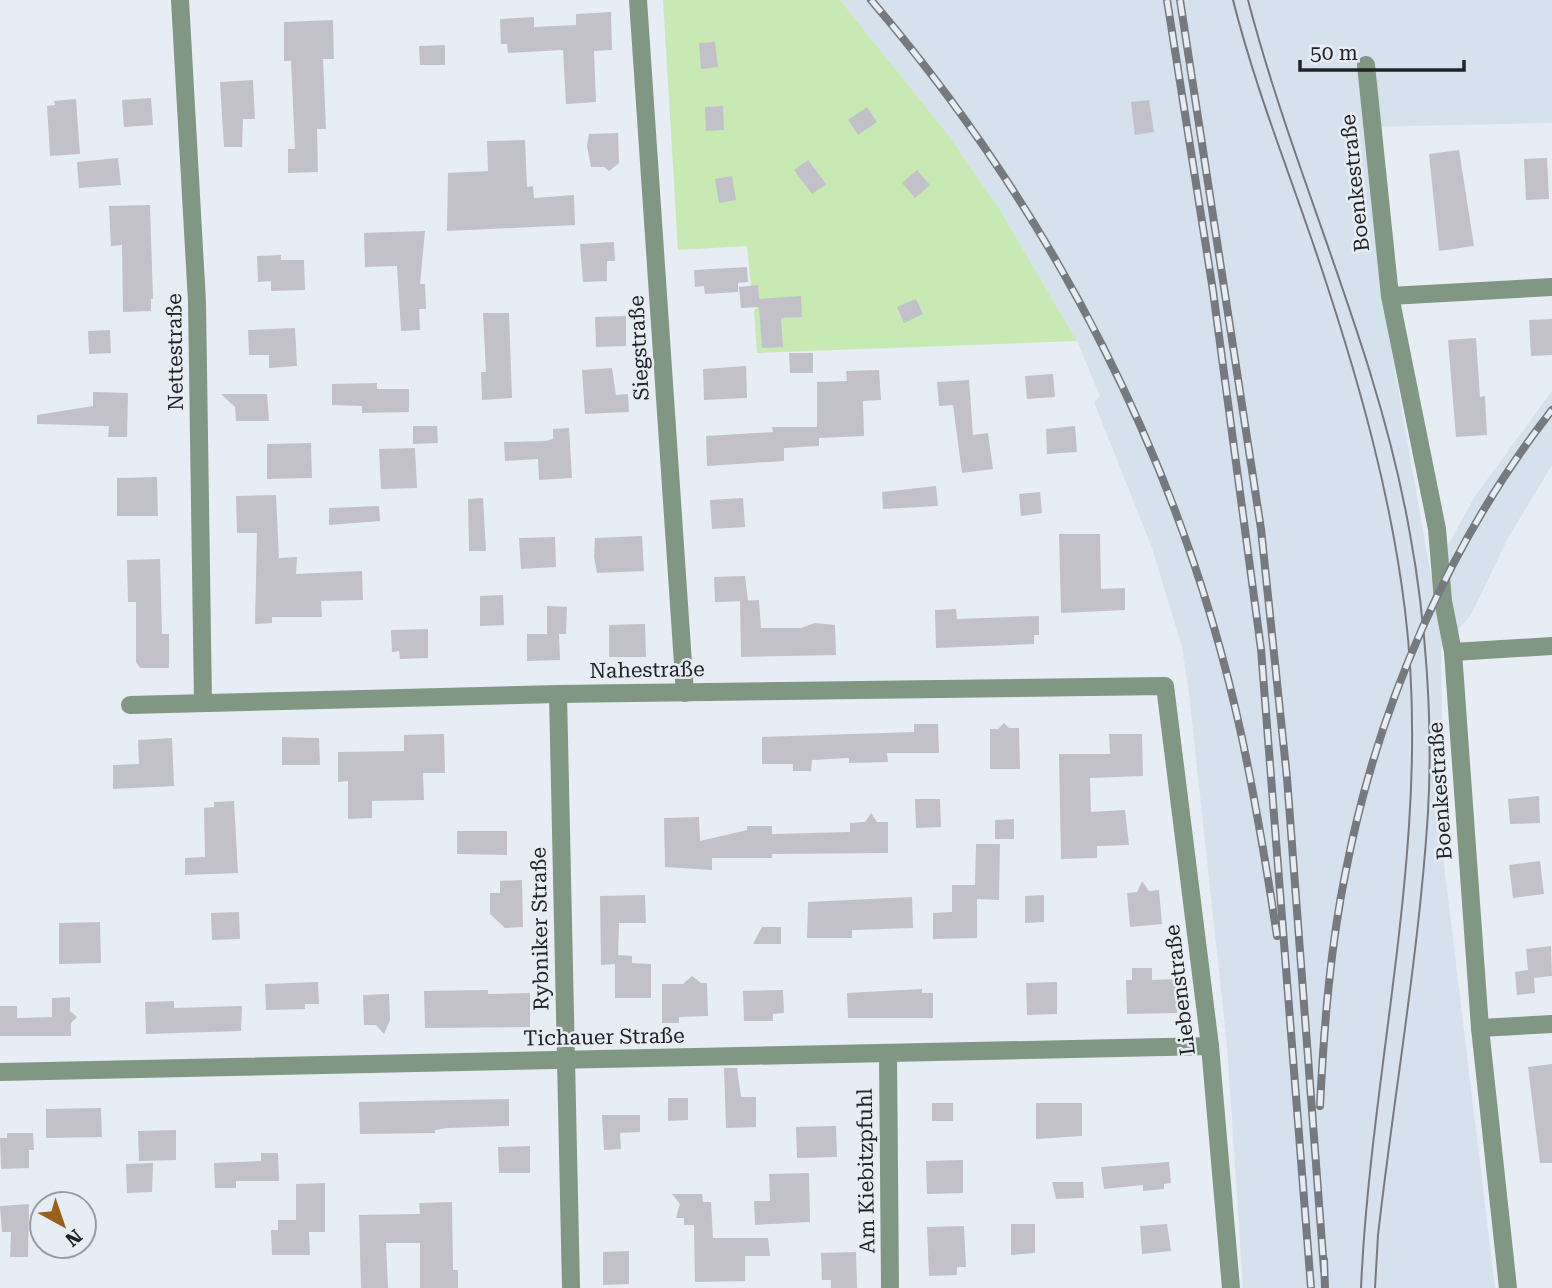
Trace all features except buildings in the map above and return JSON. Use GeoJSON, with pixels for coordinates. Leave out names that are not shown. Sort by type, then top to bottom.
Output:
{"type":"FeatureCollection","features":[{"type":"Feature","properties":{"kind":"street","name":"Nettestraße"},"geometry":{"type":"LineString","coordinates":[[180,0],[197,302],[203,703]]}},
{"type":"Feature","properties":{"kind":"street","name":"Siegstraße"},"geometry":{"type":"LineString","coordinates":[[638,0],[685,693]]}},
{"type":"Feature","properties":{"kind":"street","name":"Boenkestraße"},"geometry":{"type":"LineString","coordinates":[[1366,65],[1390,296],[1437,529],[1443,601],[1452,652],[1480,1028],[1508,1288]]}},
{"type":"Feature","properties":{"kind":"street"},"geometry":{"type":"LineString","coordinates":[[1390,296],[1552,287]]}},
{"type":"Feature","properties":{"kind":"street"},"geometry":{"type":"LineString","coordinates":[[1452,652],[1552,646]]}},
{"type":"Feature","properties":{"kind":"street","name":"Nahestraße"},"geometry":{"type":"LineString","coordinates":[[130,705],[558,694],[1165,687]]}},
{"type":"Feature","properties":{"kind":"street","name":"Liebenstraße"},"geometry":{"type":"LineString","coordinates":[[1165,687],[1210,1046],[1231,1288]]}},
{"type":"Feature","properties":{"kind":"street","name":"Rybniker Straße"},"geometry":{"type":"LineString","coordinates":[[558,694],[571,1288]]}},
{"type":"Feature","properties":{"kind":"street"},"geometry":{"type":"LineString","coordinates":[[1480,1028],[1552,1024]]}},
{"type":"Feature","properties":{"kind":"street","name":"Tichauer Straße"},"geometry":{"type":"LineString","coordinates":[[0,1072],[1210,1046]]}},
{"type":"Feature","properties":{"kind":"street","name":"Am Kiebitzpfuhl"},"geometry":{"type":"LineString","coordinates":[[888,1054],[890,1288]]}},
{"type":"Feature","properties":{"kind":"shaded area"},"geometry":{"type":"Polygon","coordinates":[[[840,0],[1552,0],[1552,123],[1366,127],[1388,331],[1431,576],[1475,496],[1552,391],[1552,465],[1508,538],[1471,615],[1441,649],[1444,864],[1495,1288],[1243,1288],[1227,1046],[1189,693],[1182,647],[1152,548],[1094,402],[1100,396],[1077,341],[1000,210],[949,136],[840,0]]]}},
{"type":"Feature","properties":{"kind":"green space"},"geometry":{"type":"Polygon","coordinates":[[[663,0],[840,0],[949,136],[1000,210],[1077,341],[757,353],[754,311],[759,306],[751,286],[747,246],[678,250],[663,0]]]}},
{"type":"Feature","properties":{"kind":"tram line"},"geometry":{"type":"LineString","coordinates":[[1233,0],[1264,105],[1324,276],[1362,400],[1392,525],[1405,610],[1412,695],[1406,865],[1376,1118],[1361,1288]]}},
{"type":"Feature","properties":{"kind":"tram line"},"geometry":{"type":"LineString","coordinates":[[1248,0],[1267,67],[1378,398],[1410,534],[1424,637],[1430,744],[1428,812],[1412,971],[1378,1235],[1375,1288]]}},
{"type":"Feature","properties":{"kind":"railway"},"geometry":{"type":"LineString","coordinates":[[871,0],[937,82],[997,167],[1053,255],[1103,346],[1147,440],[1185,537],[1217,636],[1242,738],[1277,936]]}},
{"type":"Feature","properties":{"kind":"railway"},"geometry":{"type":"LineString","coordinates":[[1167,0],[1213,291],[1261,649],[1311,1288]]}},
{"type":"Feature","properties":{"kind":"railway"},"geometry":{"type":"LineString","coordinates":[[1180,0],[1261,529],[1287,778],[1324,1270]]}},
{"type":"Feature","properties":{"kind":"railway"},"geometry":{"type":"LineString","coordinates":[[1320,1106],[1336,929],[1346,870],[1377,748],[1422,628],[1450,570],[1481,514],[1552,410]]}},
{"type":"Feature","properties":{"kind":"railway"},"geometry":{"type":"LineString","coordinates":[[1324,1260],[1325,1288]]}}]}
